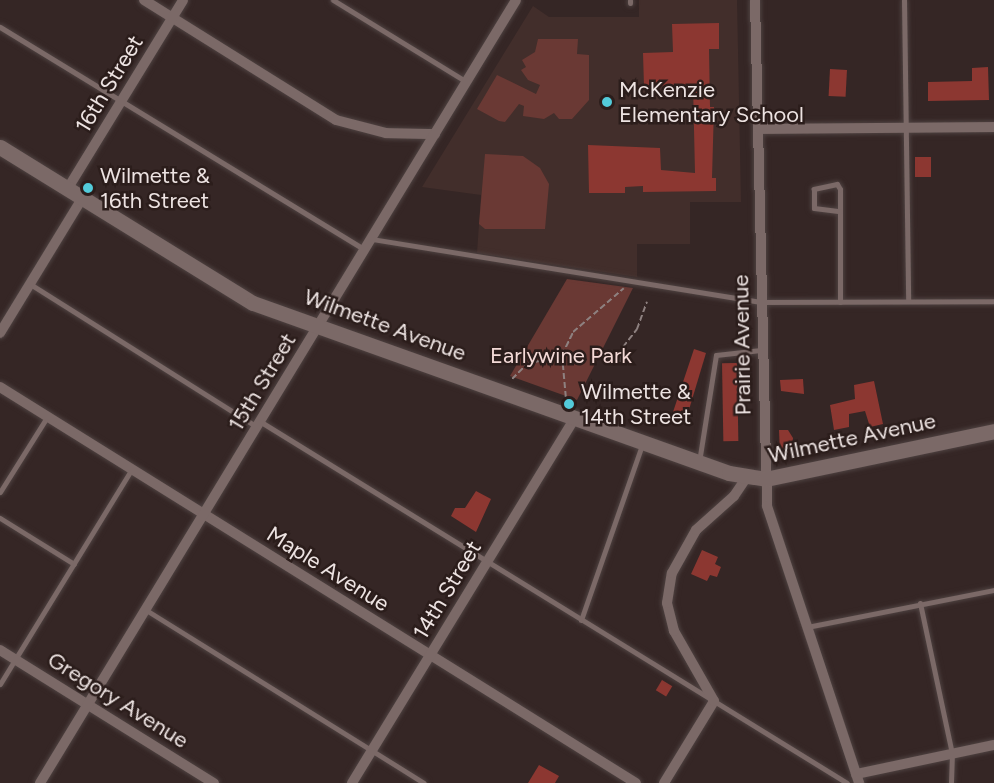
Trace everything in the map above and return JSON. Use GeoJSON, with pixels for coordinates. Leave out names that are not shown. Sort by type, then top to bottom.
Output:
{"type":"FeatureCollection","features":[{"type":"Feature","properties":{"kind":"street"},"geometry":{"type":"LineString","coordinates":[[144,0],[336,120],[386,133],[435,134]]}},
{"type":"Feature","properties":{"kind":"street","name":"16th Street"},"geometry":{"type":"LineString","coordinates":[[68,188],[183,0]]}},
{"type":"Feature","properties":{"kind":"street","name":"15th Street"},"geometry":{"type":"LineString","coordinates":[[40,783],[516,0]]}},
{"type":"Feature","properties":{"kind":"street","name":"Prairie Avenue"},"geometry":{"type":"LineString","coordinates":[[755,0],[761,350],[767,506],[857,778]]}},
{"type":"Feature","properties":{"kind":"street"},"geometry":{"type":"LineString","coordinates":[[758,129],[994,127]]}},
{"type":"Feature","properties":{"kind":"street","name":"Wilmette Avenue"},"geometry":{"type":"LineString","coordinates":[[0,147],[231,292],[643,442],[747,477],[765,480],[994,431]]}},
{"type":"Feature","properties":{"kind":"street"},"geometry":{"type":"LineString","coordinates":[[0,333],[83,197]]}},
{"type":"Feature","properties":{"kind":"street","name":"Maple Avenue"},"geometry":{"type":"LineString","coordinates":[[0,387],[203,516],[636,783]]}},
{"type":"Feature","properties":{"kind":"street","name":"14th Street"},"geometry":{"type":"LineString","coordinates":[[352,783],[575,417]]}},
{"type":"Feature","properties":{"kind":"street"},"geometry":{"type":"LineString","coordinates":[[664,783],[714,701],[674,631],[667,603],[668,588],[684,545],[747,477]]}},
{"type":"Feature","properties":{"kind":"street","name":"Gregory Avenue"},"geometry":{"type":"LineString","coordinates":[[0,650],[214,783]]}},
{"type":"Feature","properties":{"kind":"street"},"geometry":{"type":"LineString","coordinates":[[857,778],[952,753],[994,745]]}},
{"type":"Feature","properties":{"kind":"lane"},"geometry":{"type":"LineString","coordinates":[[333,0],[467,82]]}},
{"type":"Feature","properties":{"kind":"lane"},"geometry":{"type":"LineString","coordinates":[[904,0],[908,301]]}},
{"type":"Feature","properties":{"kind":"lane"},"geometry":{"type":"LineString","coordinates":[[0,27],[365,250]]}},
{"type":"Feature","properties":{"kind":"lane"},"geometry":{"type":"LineString","coordinates":[[840,211],[814,208],[814,189],[837,184],[840,211],[840,302]]}},
{"type":"Feature","properties":{"kind":"lane"},"geometry":{"type":"LineString","coordinates":[[372,239],[760,302],[994,301]]}},
{"type":"Feature","properties":{"kind":"lane"},"geometry":{"type":"LineString","coordinates":[[30,284],[259,425],[487,561],[847,783]]}},
{"type":"Feature","properties":{"kind":"lane"},"geometry":{"type":"LineString","coordinates":[[699,462],[716,356],[761,350]]}},
{"type":"Feature","properties":{"kind":"lane"},"geometry":{"type":"LineString","coordinates":[[0,492],[47,417]]}},
{"type":"Feature","properties":{"kind":"lane"},"geometry":{"type":"LineString","coordinates":[[582,620],[643,442]]}},
{"type":"Feature","properties":{"kind":"lane"},"geometry":{"type":"LineString","coordinates":[[0,684],[131,470]]}},
{"type":"Feature","properties":{"kind":"lane"},"geometry":{"type":"LineString","coordinates":[[0,518],[74,564]]}},
{"type":"Feature","properties":{"kind":"lane"},"geometry":{"type":"LineString","coordinates":[[807,627],[994,590]]}},
{"type":"Feature","properties":{"kind":"lane"},"geometry":{"type":"LineString","coordinates":[[920,603],[952,753],[951,783]]}},
{"type":"Feature","properties":{"kind":"lane"},"geometry":{"type":"LineString","coordinates":[[146,610],[424,783]]}},
{"type":"Feature","properties":{"kind":"path"},"geometry":{"type":"LineString","coordinates":[[566,399],[562,355],[573,332],[629,280]]}},
{"type":"Feature","properties":{"kind":"path"},"geometry":{"type":"LineString","coordinates":[[620,362],[623,347],[637,329],[647,302]]}},
{"type":"Feature","properties":{"kind":"path"},"geometry":{"type":"LineString","coordinates":[[512,379],[527,364],[562,355]]}},
{"type":"Feature","properties":{"kind":"shaded area","name":"McKenzie Elementary School"},"geometry":{"type":"Polygon","coordinates":[[[639,0],[737,0],[741,202],[690,202],[690,244],[637,244],[637,277],[477,253],[481,195],[422,187],[533,6],[549,17],[639,17],[639,0]]]}},
{"type":"Feature","properties":{"kind":"green space"},"geometry":{"type":"Polygon","coordinates":[[[538,39],[578,39],[577,54],[589,55],[589,100],[572,119],[559,119],[554,113],[544,119],[523,116],[524,106],[519,104],[505,122],[477,109],[497,75],[536,94],[540,85],[528,80],[521,70],[526,67],[522,60],[535,52],[538,39]]]}},
{"type":"Feature","properties":{"kind":"green space"},"geometry":{"type":"Polygon","coordinates":[[[485,154],[523,156],[540,168],[549,184],[545,229],[485,229],[479,224],[485,154]]]}},
{"type":"Feature","properties":{"kind":"green space","name":"Earlywine Park"},"geometry":{"type":"Polygon","coordinates":[[[567,279],[633,288],[577,400],[510,376],[567,279]]]}},
{"type":"Feature","properties":{"kind":"building"},"geometry":{"type":"Polygon","coordinates":[[[719,23],[719,49],[709,49],[710,107],[714,107],[712,178],[716,178],[716,191],[643,192],[643,186],[625,187],[625,193],[589,193],[588,145],[660,148],[661,170],[695,173],[693,85],[644,86],[643,53],[673,52],[672,24],[719,23]]]}},
{"type":"Feature","properties":{"kind":"building"},"geometry":{"type":"Polygon","coordinates":[[[988,67],[989,100],[928,101],[928,82],[972,81],[972,68],[988,67]]]}},
{"type":"Feature","properties":{"kind":"building"},"geometry":{"type":"Polygon","coordinates":[[[830,69],[847,70],[846,97],[829,96],[830,69]]]}},
{"type":"Feature","properties":{"kind":"building"},"geometry":{"type":"Polygon","coordinates":[[[915,157],[931,157],[931,177],[915,177],[915,157]]]}},
{"type":"Feature","properties":{"kind":"building"},"geometry":{"type":"Polygon","coordinates":[[[694,349],[706,353],[685,423],[671,418],[694,349]]]}},
{"type":"Feature","properties":{"kind":"building"},"geometry":{"type":"Polygon","coordinates":[[[722,363],[737,363],[738,441],[723,441],[722,363]]]}},
{"type":"Feature","properties":{"kind":"building"},"geometry":{"type":"Polygon","coordinates":[[[803,379],[804,394],[781,391],[780,380],[803,379]]]}},
{"type":"Feature","properties":{"kind":"building"},"geometry":{"type":"Polygon","coordinates":[[[874,381],[883,424],[870,427],[865,411],[849,414],[849,427],[834,430],[830,405],[855,399],[854,385],[874,381]]]}},
{"type":"Feature","properties":{"kind":"building"},"geometry":{"type":"Polygon","coordinates":[[[779,430],[788,430],[793,438],[792,454],[780,454],[779,430]]]}},
{"type":"Feature","properties":{"kind":"building"},"geometry":{"type":"Polygon","coordinates":[[[476,491],[491,499],[476,532],[451,516],[455,508],[465,508],[476,491]]]}},
{"type":"Feature","properties":{"kind":"building"},"geometry":{"type":"Polygon","coordinates":[[[702,550],[718,557],[715,564],[721,567],[717,577],[710,575],[707,581],[691,574],[702,550]]]}},
{"type":"Feature","properties":{"kind":"building"},"geometry":{"type":"Polygon","coordinates":[[[662,680],[672,686],[666,696],[656,690],[662,680]]]}},
{"type":"Feature","properties":{"kind":"building"},"geometry":{"type":"Polygon","coordinates":[[[539,765],[559,776],[555,783],[528,783],[539,765]]]}},
{"type":"Feature","properties":{"kind":"place","name":"McKenzie Elementary School"},"geometry":{"type":"Point","coordinates":[607,102]}},
{"type":"Feature","properties":{"kind":"place","name":"Wilmette & 16th Street"},"geometry":{"type":"Point","coordinates":[88,188]}},
{"type":"Feature","properties":{"kind":"place","name":"Wilmette & 14th Street"},"geometry":{"type":"Point","coordinates":[569,404]}}]}
